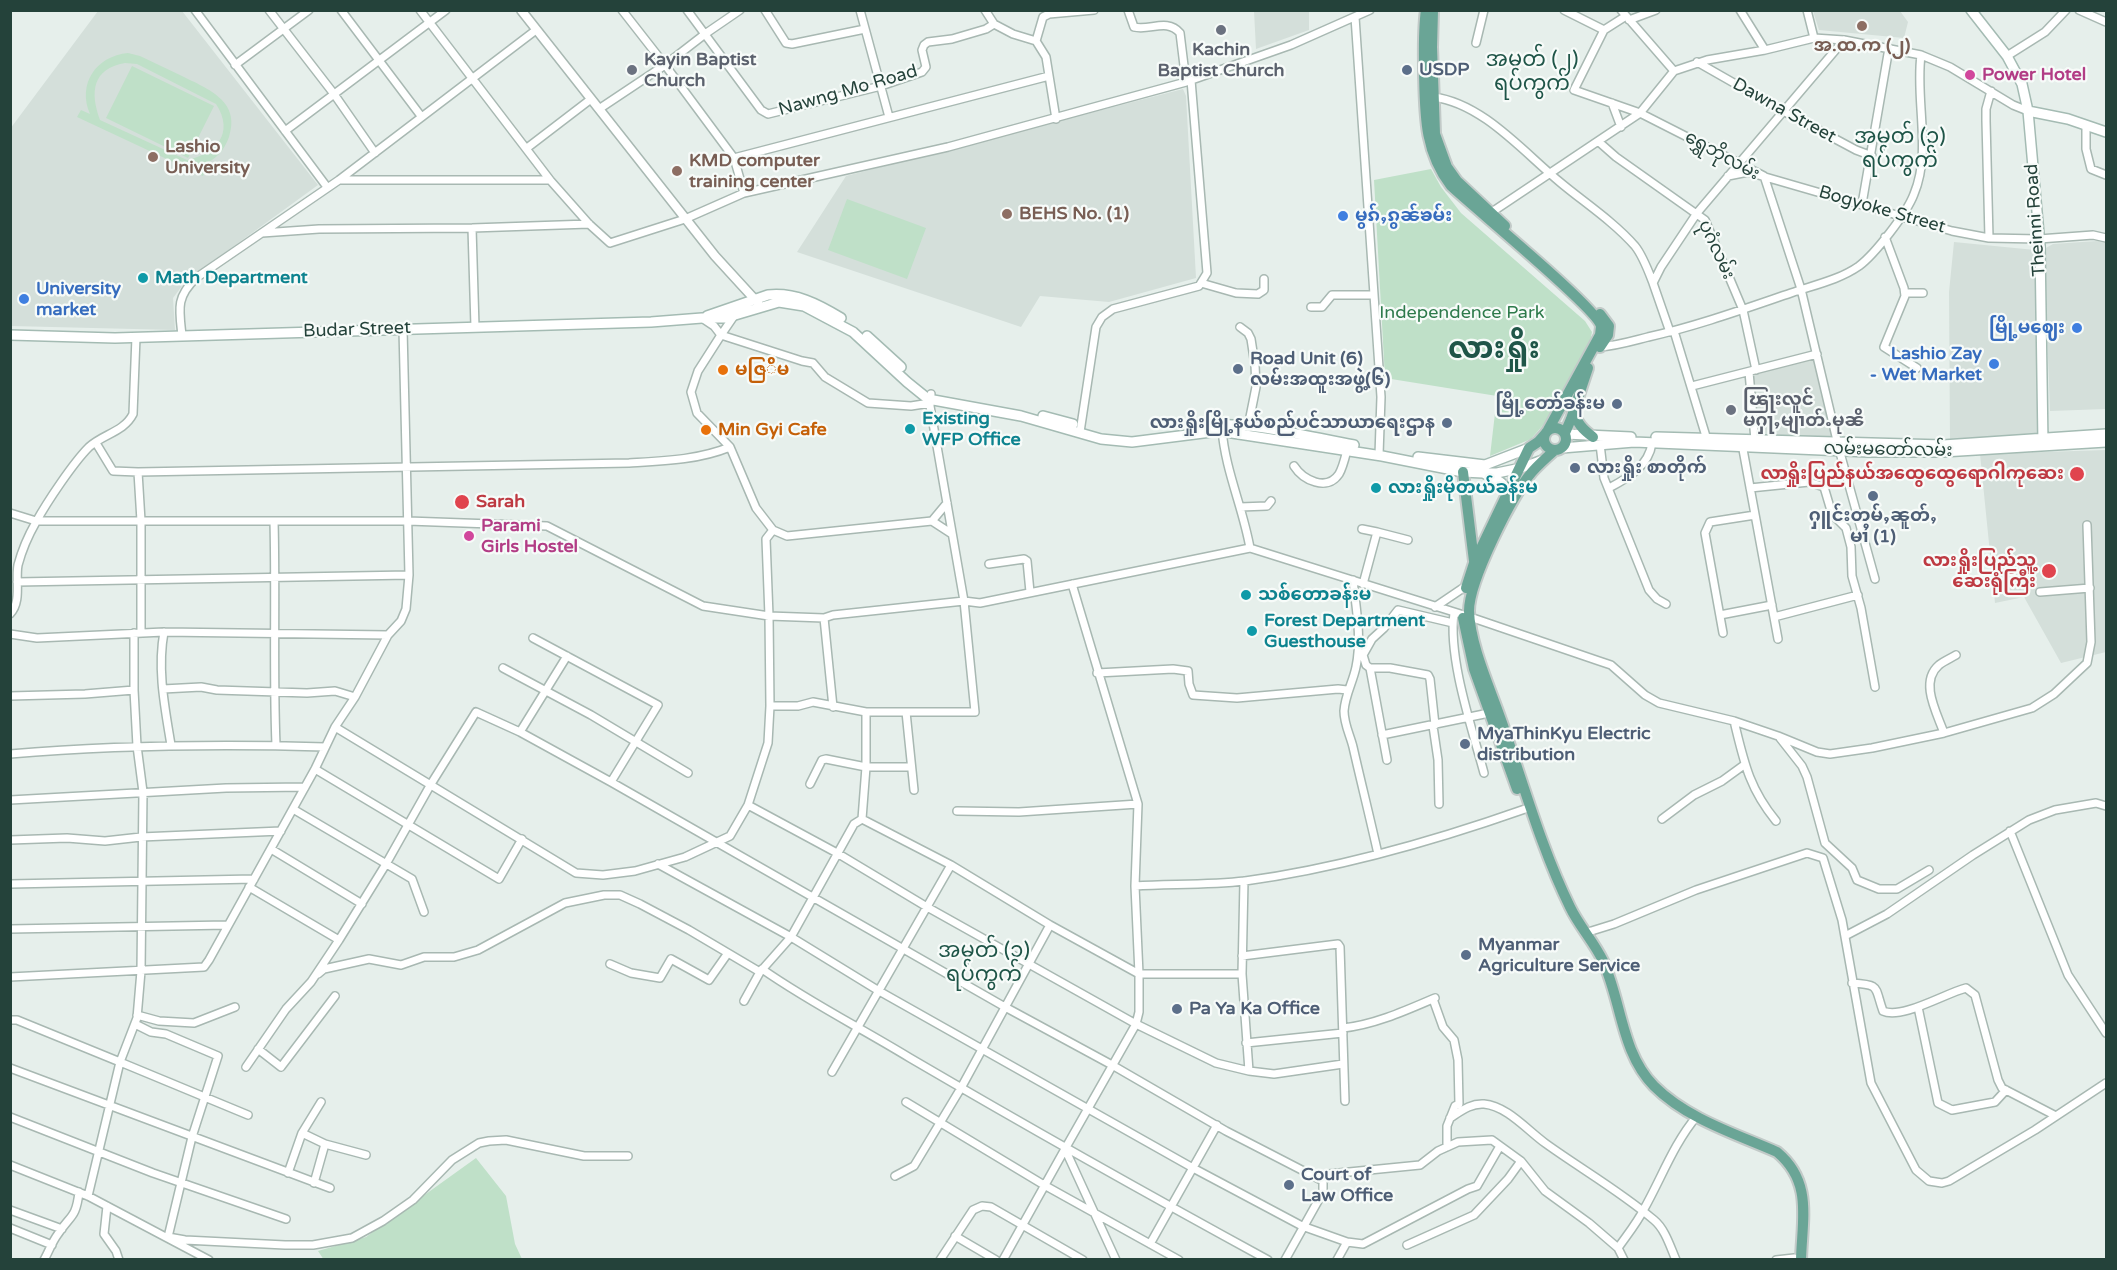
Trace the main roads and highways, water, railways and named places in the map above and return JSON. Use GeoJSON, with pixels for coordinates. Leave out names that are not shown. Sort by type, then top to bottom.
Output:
{"type":"FeatureCollection","features":[{"type":"Feature","properties":{"kind":"main road"},"geometry":{"type":"LineString","coordinates":[[1426,10],[1425,113],[1430,143],[1438,168],[1451,186],[1563,277],[1605,319],[1609,326],[1608,335],[1597,346],[1544,439],[1546,446],[1559,449]]}},
{"type":"Feature","properties":{"kind":"main road"},"geometry":{"type":"LineString","coordinates":[[1433,10],[1432,97],[1435,134],[1447,167],[1488,215]]}},
{"type":"Feature","properties":{"kind":"main road","name":"Theinni Road"},"geometry":{"type":"LineString","coordinates":[[1971,10],[2007,56],[2022,84],[2028,111],[2039,239],[2043,442]]}},
{"type":"Feature","properties":{"kind":"main road"},"geometry":{"type":"LineString","coordinates":[[2028,111],[2067,119],[2106,132]]}},
{"type":"Feature","properties":{"kind":"main road"},"geometry":{"type":"LineString","coordinates":[[702,318],[758,303],[785,302],[804,306],[853,332],[907,382],[931,399],[1081,429],[1101,439],[1132,442],[1222,428],[1248,427],[1463,472],[1497,473],[1521,468],[1545,459]]}},
{"type":"Feature","properties":{"kind":"main road"},"geometry":{"type":"LineString","coordinates":[[702,318],[734,316],[758,303]]}},
{"type":"Feature","properties":{"kind":"main road","name":"Budar Street"},"geometry":{"type":"LineString","coordinates":[[10,336],[136,337],[651,322],[702,318]]}},
{"type":"Feature","properties":{"kind":"main road"},"geometry":{"type":"LineString","coordinates":[[1597,346],[1565,434],[1566,442],[1545,459],[1523,484],[1480,569],[1462,615],[1552,867],[1571,908],[1603,961],[1627,1042],[1635,1060],[1655,1086],[1697,1116],[1778,1152],[1794,1168],[1801,1185],[1803,1199],[1797,1259]]}},
{"type":"Feature","properties":{"kind":"main road"},"geometry":{"type":"LineString","coordinates":[[1574,410],[1576,422],[1597,441]]}},
{"type":"Feature","properties":{"kind":"main road"},"geometry":{"type":"LineString","coordinates":[[1222,428],[1347,450],[1485,465],[1529,448],[1547,432],[1556,428],[1565,434]]}},
{"type":"Feature","properties":{"kind":"main road","name":"လမ်းမတော်လမ်း"},"geometry":{"type":"LineString","coordinates":[[1565,434],[1597,441],[1652,443],[1708,441]]}},
{"type":"Feature","properties":{"kind":"main road","name":"လမ်းမတော်လမ်း"},"geometry":{"type":"LineString","coordinates":[[1742,443],[1755,440],[1894,448],[1970,447],[2043,442],[2106,434]]}},
{"type":"Feature","properties":{"kind":"main road","name":"လမ်းမတော်လမ်း"},"geometry":{"type":"LineString","coordinates":[[1559,449],[1597,441],[1708,441],[1838,445]]}},
{"type":"Feature","properties":{"kind":"main road","name":"လမ်းမတော်လမ်း"},"geometry":{"type":"LineString","coordinates":[[2043,442],[2106,442]]}},
{"type":"Feature","properties":{"kind":"main road"},"geometry":{"type":"LineString","coordinates":[[1529,448],[1474,563],[1466,586],[1462,615],[1474,669],[1556,893],[1598,965],[1623,1023]]}},
{"type":"Feature","properties":{"kind":"main road"},"geometry":{"type":"LineString","coordinates":[[1463,472],[1474,563]]}},
{"type":"Feature","properties":{"kind":"main road"},"geometry":{"type":"LineString","coordinates":[[1483,473],[1504,484],[1507,488],[1507,495]]}},
{"type":"Feature","properties":{"kind":"place","name":"အ.ထ.က (၂)"},"geometry":{"type":"Point","coordinates":[1862,26]}},
{"type":"Feature","properties":{"kind":"place","name":"Kachin Baptist Church"},"geometry":{"type":"Point","coordinates":[1221,30]}},
{"type":"Feature","properties":{"kind":"place","name":"Kayin Baptist Church"},"geometry":{"type":"Point","coordinates":[632,70]}},
{"type":"Feature","properties":{"kind":"place","name":"USDP"},"geometry":{"type":"Point","coordinates":[1407,70]}},
{"type":"Feature","properties":{"kind":"place","name":"Power Hotel"},"geometry":{"type":"Point","coordinates":[1970,75]}},
{"type":"Feature","properties":{"kind":"place","name":"Lashio University"},"geometry":{"type":"Point","coordinates":[153,157]}},
{"type":"Feature","properties":{"kind":"place","name":"KMD computer training center"},"geometry":{"type":"Point","coordinates":[677,171]}},
{"type":"Feature","properties":{"kind":"place","name":"BEHS No. (1)"},"geometry":{"type":"Point","coordinates":[1007,214]}},
{"type":"Feature","properties":{"kind":"place","name":"မွၵ်ႇၵွၼ်ၶမ်း"},"geometry":{"type":"Point","coordinates":[1343,216]}},
{"type":"Feature","properties":{"kind":"place","name":"Math Department"},"geometry":{"type":"Point","coordinates":[143,278]}},
{"type":"Feature","properties":{"kind":"place","name":"University market"},"geometry":{"type":"Point","coordinates":[24,299]}},
{"type":"Feature","properties":{"kind":"place","name":"မြို့မဈေး"},"geometry":{"type":"Point","coordinates":[2077,328]}},
{"type":"Feature","properties":{"kind":"place","name":"Lashio Zay - Wet Market"},"geometry":{"type":"Point","coordinates":[1994,364]}},
{"type":"Feature","properties":{"kind":"place","name":"Road Unit (6) လမ်းအထူးအဖွဲ့(၆)"},"geometry":{"type":"Point","coordinates":[1238,369]}},
{"type":"Feature","properties":{"kind":"place","name":"မဇြ်ိမ"},"geometry":{"type":"Point","coordinates":[723,370]}},
{"type":"Feature","properties":{"kind":"place","name":"မြို့တော်ခန်းမ"},"geometry":{"type":"Point","coordinates":[1617,404]}},
{"type":"Feature","properties":{"kind":"place","name":"ၽြႃးလူင် မႁႃႇမျၢတ်ႉမုၼိ"},"geometry":{"type":"Point","coordinates":[1731,410]}},
{"type":"Feature","properties":{"kind":"place","name":"လားရှိုးမြို့နယ်စည်ပင်သာယာရေးဌာန"},"geometry":{"type":"Point","coordinates":[1447,423]}},
{"type":"Feature","properties":{"kind":"place","name":"Existing WFP Office"},"geometry":{"type":"Point","coordinates":[910,429]}},
{"type":"Feature","properties":{"kind":"place","name":"Min Gyi Cafe"},"geometry":{"type":"Point","coordinates":[706,430]}},
{"type":"Feature","properties":{"kind":"place","name":"လားရှိုး စာတိုက်"},"geometry":{"type":"Point","coordinates":[1575,468]}},
{"type":"Feature","properties":{"kind":"place","name":"လာရှိုးပြည်နယ်အထွေထွေရောဂါကုဆေး"},"geometry":{"type":"Point","coordinates":[2077,474]}},
{"type":"Feature","properties":{"kind":"place","name":"လားရှိုးမိုတယ်ခန်းမ"},"geometry":{"type":"Point","coordinates":[1376,488]}},
{"type":"Feature","properties":{"kind":"place","name":"ႁူင်းတမ်ႇၼူတ်ႇ မၢႆ (1)"},"geometry":{"type":"Point","coordinates":[1873,496]}},
{"type":"Feature","properties":{"kind":"place","name":"Sarah"},"geometry":{"type":"Point","coordinates":[462,502]}},
{"type":"Feature","properties":{"kind":"place","name":"Parami Girls Hostel"},"geometry":{"type":"Point","coordinates":[469,536]}},
{"type":"Feature","properties":{"kind":"place","name":"လားရှိုးပြည်သူ့ ဆေးရုံကြီး"},"geometry":{"type":"Point","coordinates":[2049,571]}},
{"type":"Feature","properties":{"kind":"place","name":"သစ်တောခန်းမ"},"geometry":{"type":"Point","coordinates":[1246,595]}},
{"type":"Feature","properties":{"kind":"place","name":"Forest Department Guesthouse"},"geometry":{"type":"Point","coordinates":[1252,631]}},
{"type":"Feature","properties":{"kind":"place","name":"MyaThinKyu Electric distribution"},"geometry":{"type":"Point","coordinates":[1465,744]}},
{"type":"Feature","properties":{"kind":"place","name":"Myanmar Agriculture Service"},"geometry":{"type":"Point","coordinates":[1466,955]}},
{"type":"Feature","properties":{"kind":"place","name":"Pa Ya Ka Office"},"geometry":{"type":"Point","coordinates":[1177,1009]}},
{"type":"Feature","properties":{"kind":"place","name":"Court of Law Office"},"geometry":{"type":"Point","coordinates":[1289,1185]}},
{"type":"Feature","properties":{"kind":"district","name":"အမှတ် (၂) ရပ်ကွက်"},"geometry":{"type":"Point","coordinates":[1532,72]}},
{"type":"Feature","properties":{"kind":"district","name":"အမှတ် (၃) ရပ်ကွက်"},"geometry":{"type":"Point","coordinates":[1900,149]}},
{"type":"Feature","properties":{"kind":"district","name":"လားရှိုး"},"geometry":{"type":"Point","coordinates":[1494,350]}},
{"type":"Feature","properties":{"kind":"district","name":"အမှတ် (၁) ရပ်ကွက်"},"geometry":{"type":"Point","coordinates":[984,963]}},
{"type":"Feature","properties":{"kind":"park label","name":"Independence Park"},"geometry":{"type":"Point","coordinates":[1462,313]}}]}
